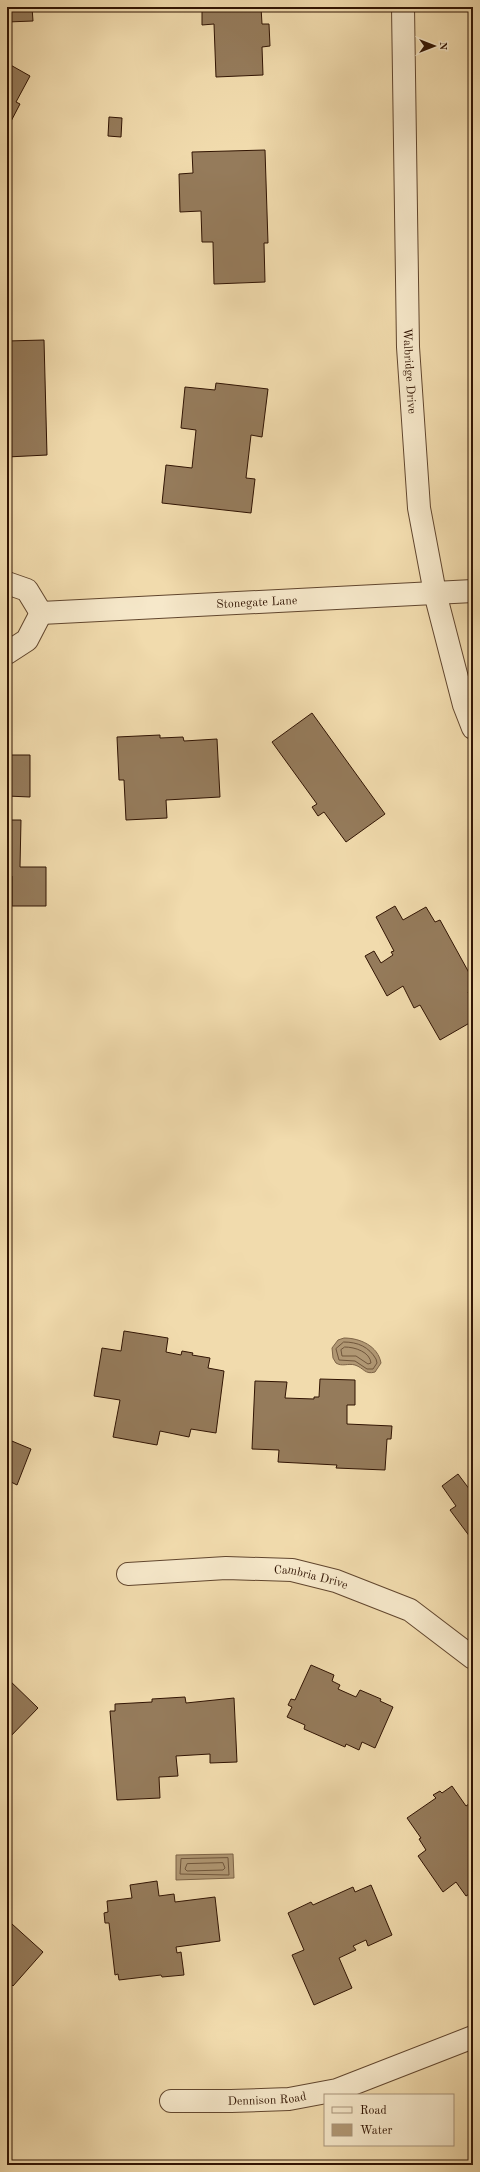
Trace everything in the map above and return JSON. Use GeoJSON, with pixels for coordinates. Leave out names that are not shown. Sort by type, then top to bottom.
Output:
{"type":"FeatureCollection","features":[{"type":"Feature","properties":{"kind":"street","name":"Walbridge Drive"},"geometry":{"type":"LineString","coordinates":[[403,7],[408,347],[419,508],[435,593],[464,705],[473,728]]}},
{"type":"Feature","properties":{"kind":"street"},"geometry":{"type":"LineString","coordinates":[[7,583],[27,590],[41,613],[27,640],[7,653]]}},
{"type":"Feature","properties":{"kind":"street","name":"Stonegate Lane"},"geometry":{"type":"LineString","coordinates":[[41,613],[473,591]]}},
{"type":"Feature","properties":{"kind":"street","name":"Cambria Drive"},"geometry":{"type":"LineString","coordinates":[[128,1574],[233,1568],[292,1570],[336,1580],[410,1610],[473,1658]]}},
{"type":"Feature","properties":{"kind":"street","name":"Dennison Road"},"geometry":{"type":"LineString","coordinates":[[171,2100],[232,2101],[290,2099],[337,2090],[473,2037]]}},
{"type":"Feature","properties":{"kind":"water"},"geometry":{"type":"Polygon","coordinates":[[[344,1338],[362,1341],[376,1352],[381,1363],[375,1372],[369,1373],[355,1365],[341,1365],[336,1363],[333,1358],[332,1348],[338,1340],[344,1338]]]}},
{"type":"Feature","properties":{"kind":"water"},"geometry":{"type":"Polygon","coordinates":[[[233,1854],[234,1878],[176,1880],[176,1855],[233,1854]]]}},
{"type":"Feature","properties":{"kind":"building"},"geometry":{"type":"Polygon","coordinates":[[[7,7],[32,7],[33,21],[7,22],[7,7]]]}},
{"type":"Feature","properties":{"kind":"building"},"geometry":{"type":"Polygon","coordinates":[[[202,7],[261,7],[262,24],[269,24],[270,46],[262,47],[263,75],[216,77],[214,24],[202,25],[202,7]]]}},
{"type":"Feature","properties":{"kind":"building"},"geometry":{"type":"Polygon","coordinates":[[[7,63],[30,76],[16,102],[20,104],[8,127],[7,63]]]}},
{"type":"Feature","properties":{"kind":"building"},"geometry":{"type":"Polygon","coordinates":[[[109,117],[122,118],[121,137],[108,136],[109,117]]]}},
{"type":"Feature","properties":{"kind":"building"},"geometry":{"type":"Polygon","coordinates":[[[265,150],[268,243],[264,243],[265,282],[214,284],[213,242],[202,242],[201,211],[180,212],[179,174],[193,173],[192,152],[265,150]]]}},
{"type":"Feature","properties":{"kind":"building"},"geometry":{"type":"Polygon","coordinates":[[[44,340],[47,455],[7,457],[7,341],[44,340]]]}},
{"type":"Feature","properties":{"kind":"building"},"geometry":{"type":"Polygon","coordinates":[[[216,383],[268,389],[262,437],[251,435],[246,478],[255,479],[251,513],[162,503],[166,465],[192,468],[196,430],[181,428],[185,387],[215,390],[216,383]]]}},
{"type":"Feature","properties":{"kind":"building"},"geometry":{"type":"Polygon","coordinates":[[[312,713],[385,814],[346,842],[324,812],[318,816],[312,807],[317,804],[272,742],[312,713]]]}},
{"type":"Feature","properties":{"kind":"building"},"geometry":{"type":"Polygon","coordinates":[[[160,735],[160,738],[183,737],[184,741],[217,739],[220,797],[166,800],[167,818],[126,820],[124,780],[119,780],[117,737],[160,735]]]}},
{"type":"Feature","properties":{"kind":"building"},"geometry":{"type":"Polygon","coordinates":[[[7,755],[30,755],[30,797],[7,796],[7,755]]]}},
{"type":"Feature","properties":{"kind":"building"},"geometry":{"type":"Polygon","coordinates":[[[7,820],[21,820],[20,867],[46,867],[46,906],[12,906],[12,876],[7,876],[7,820]]]}},
{"type":"Feature","properties":{"kind":"building"},"geometry":{"type":"Polygon","coordinates":[[[395,906],[403,920],[426,907],[435,922],[440,920],[473,980],[473,990],[468,992],[473,1002],[473,1021],[440,1040],[420,1005],[414,1008],[403,986],[387,996],[365,956],[374,951],[381,963],[393,955],[391,952],[394,951],[376,917],[395,906]]]}},
{"type":"Feature","properties":{"kind":"building"},"geometry":{"type":"Polygon","coordinates":[[[124,1331],[168,1338],[166,1352],[181,1355],[182,1351],[193,1353],[192,1355],[210,1358],[208,1368],[224,1371],[216,1433],[191,1429],[189,1437],[160,1431],[157,1445],[113,1437],[120,1400],[94,1396],[102,1348],[121,1351],[124,1331]]]}},
{"type":"Feature","properties":{"kind":"building"},"geometry":{"type":"Polygon","coordinates":[[[320,1379],[355,1380],[355,1405],[347,1405],[347,1424],[392,1426],[391,1439],[387,1439],[385,1470],[336,1468],[337,1465],[278,1462],[279,1450],[252,1449],[255,1381],[287,1382],[285,1398],[314,1399],[314,1397],[319,1397],[320,1379]]]}},
{"type":"Feature","properties":{"kind":"building"},"geometry":{"type":"Polygon","coordinates":[[[7,1439],[31,1449],[17,1485],[7,1480],[7,1439]]]}},
{"type":"Feature","properties":{"kind":"building"},"geometry":{"type":"Polygon","coordinates":[[[458,1474],[470,1490],[473,1488],[473,1541],[450,1510],[456,1506],[442,1486],[458,1474]]]}},
{"type":"Feature","properties":{"kind":"building"},"geometry":{"type":"Polygon","coordinates":[[[311,1665],[334,1675],[332,1681],[340,1685],[338,1689],[356,1697],[360,1690],[381,1699],[380,1701],[393,1707],[375,1748],[362,1742],[359,1750],[346,1744],[345,1747],[304,1729],[305,1725],[287,1717],[292,1707],[288,1705],[291,1699],[295,1700],[311,1665]]]}},
{"type":"Feature","properties":{"kind":"building"},"geometry":{"type":"Polygon","coordinates":[[[7,1678],[38,1708],[7,1740],[7,1678]]]}},
{"type":"Feature","properties":{"kind":"building"},"geometry":{"type":"Polygon","coordinates":[[[185,1697],[186,1703],[234,1698],[237,1762],[210,1763],[210,1754],[176,1756],[178,1776],[159,1777],[160,1798],[117,1800],[110,1711],[115,1711],[115,1704],[152,1702],[152,1699],[185,1697]]]}},
{"type":"Feature","properties":{"kind":"building"},"geometry":{"type":"Polygon","coordinates":[[[452,1786],[466,1806],[473,1801],[473,1896],[471,1893],[466,1896],[456,1882],[443,1892],[418,1856],[426,1850],[419,1839],[421,1838],[407,1818],[436,1798],[433,1795],[440,1791],[442,1793],[452,1786]]]}},
{"type":"Feature","properties":{"kind":"building"},"geometry":{"type":"Polygon","coordinates":[[[157,1881],[159,1896],[174,1894],[175,1902],[215,1897],[220,1941],[176,1947],[177,1953],[181,1952],[184,1975],[162,1977],[161,1975],[119,1980],[118,1974],[115,1975],[109,1923],[105,1923],[104,1913],[108,1912],[107,1901],[132,1898],[130,1885],[157,1881]]]}},
{"type":"Feature","properties":{"kind":"building"},"geometry":{"type":"Polygon","coordinates":[[[371,1885],[392,1935],[368,1946],[366,1940],[353,1946],[356,1950],[339,1958],[352,1988],[314,2005],[292,1955],[304,1950],[288,1913],[311,1902],[313,1905],[353,1887],[355,1892],[371,1885]]]}},
{"type":"Feature","properties":{"kind":"building"},"geometry":{"type":"Polygon","coordinates":[[[12,1924],[43,1952],[13,1986],[7,1980],[7,1927],[8,1928],[12,1924]]]}},
{"type":"Feature","properties":{"kind":"building"},"geometry":{"type":"Polygon","coordinates":[[[7,2150],[9,2150],[12,2165],[7,2165],[7,2150]]]}}]}
